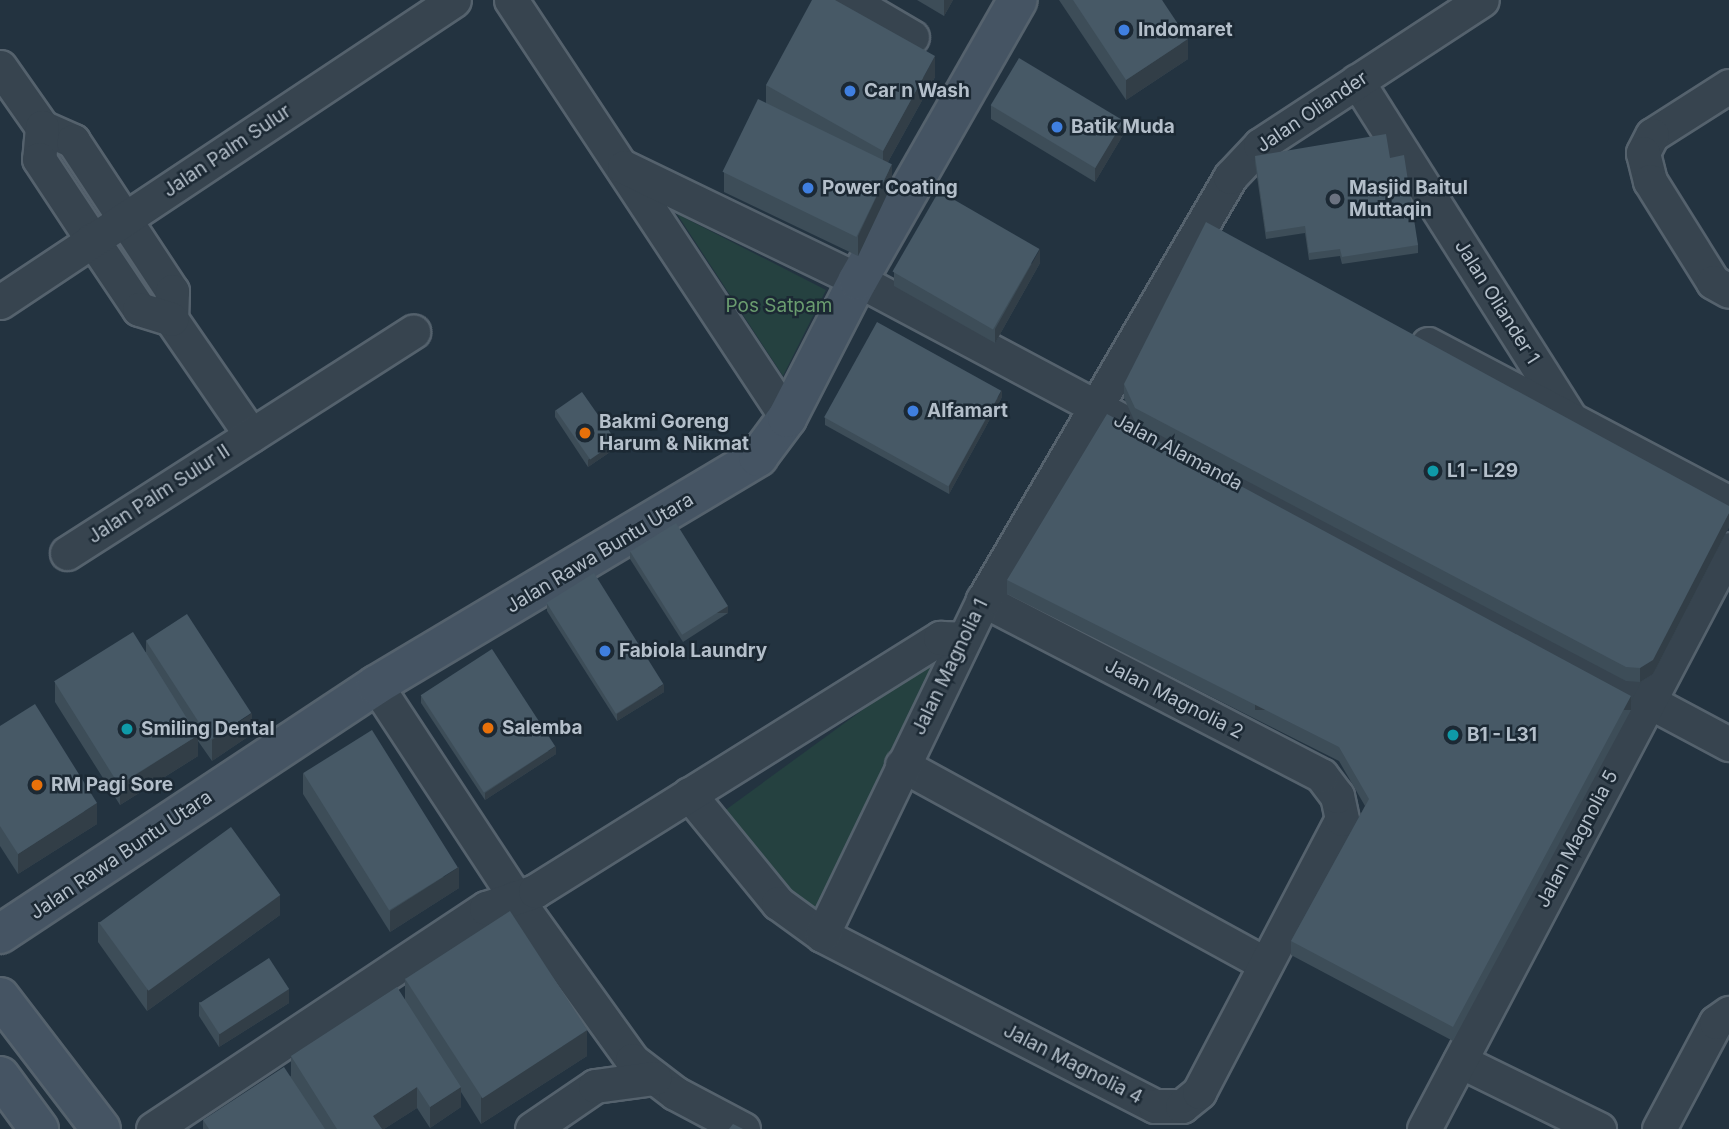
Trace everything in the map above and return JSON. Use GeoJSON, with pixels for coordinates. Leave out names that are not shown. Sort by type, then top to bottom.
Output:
{"type":"FeatureCollection","features":[{"type":"Feature","properties":{"kind":"street","name":"Jalan Palm Sulur"},"geometry":{"type":"LineString","coordinates":[[0,302],[454,0]]}},
{"type":"Feature","properties":{"kind":"street"},"geometry":{"type":"LineString","coordinates":[[511,0],[788,418]]}},
{"type":"Feature","properties":{"kind":"street"},"geometry":{"type":"LineString","coordinates":[[849,0],[912,37]]}},
{"type":"Feature","properties":{"kind":"street","name":"Jalan Rawa Buntu Utara"},"geometry":{"type":"LineString","coordinates":[[0,934],[376,685],[758,457],[788,418],[858,280],[1018,0]]}},
{"type":"Feature","properties":{"kind":"street","name":"Jalan Oliander"},"geometry":{"type":"LineString","coordinates":[[1096,408],[1211,232],[1230,177],[1260,145],[1482,0]]}},
{"type":"Feature","properties":{"kind":"street"},"geometry":{"type":"LineString","coordinates":[[0,66],[42,127],[39,159],[139,309],[172,319]]}},
{"type":"Feature","properties":{"kind":"street","name":"Jalan Oliander 1"},"geometry":{"type":"LineString","coordinates":[[1357,81],[1569,416]]}},
{"type":"Feature","properties":{"kind":"street"},"geometry":{"type":"LineString","coordinates":[[1729,86],[1651,135],[1643,153],[1650,181],[1706,271],[1713,282],[1729,291]]}},
{"type":"Feature","properties":{"kind":"street","name":"Jalan Palm Sulur II"},"geometry":{"type":"LineString","coordinates":[[42,127],[74,141],[172,291],[172,319],[251,435]]}},
{"type":"Feature","properties":{"kind":"street","name":"Jalan Alamanda"},"geometry":{"type":"LineString","coordinates":[[624,167],[858,280],[1729,744]]}},
{"type":"Feature","properties":{"kind":"street","name":"Jalan Oliander 1"},"geometry":{"type":"LineString","coordinates":[[1396,327],[1569,416],[1729,503]]}},
{"type":"Feature","properties":{"kind":"street","name":"Jalan Palm Sulur II"},"geometry":{"type":"LineString","coordinates":[[67,553],[412,332]]}},
{"type":"Feature","properties":{"kind":"street","name":"Jalan Magnolia 1"},"geometry":{"type":"LineString","coordinates":[[822,935],[983,600],[1096,408]]}},
{"type":"Feature","properties":{"kind":"street","name":"Jalan Magnolia 5"},"geometry":{"type":"LineString","coordinates":[[1424,1129],[1729,549]]}},
{"type":"Feature","properties":{"kind":"street","name":"Jalan Magnolia 2"},"geometry":{"type":"LineString","coordinates":[[983,600],[1321,775],[1337,796],[1342,819]]}},
{"type":"Feature","properties":{"kind":"street"},"geometry":{"type":"LineString","coordinates":[[153,1129],[486,908],[536,891],[940,638],[964,639]]}},
{"type":"Feature","properties":{"kind":"street"},"geometry":{"type":"LineString","coordinates":[[376,685],[515,897],[616,1040],[654,1079],[744,1129]]}},
{"type":"Feature","properties":{"kind":"street"},"geometry":{"type":"LineString","coordinates":[[902,765],[1265,964]]}},
{"type":"Feature","properties":{"kind":"street","name":"Jalan Magnolia 4"},"geometry":{"type":"LineString","coordinates":[[689,794],[778,903],[822,935],[1155,1106],[1182,1106],[1199,1092],[1342,819]]}},
{"type":"Feature","properties":{"kind":"street"},"geometry":{"type":"LineString","coordinates":[[0,996],[101,1129]]}},
{"type":"Feature","properties":{"kind":"street"},"geometry":{"type":"LineString","coordinates":[[1659,1129],[1716,1022],[1729,1013]]}},
{"type":"Feature","properties":{"kind":"street"},"geometry":{"type":"LineString","coordinates":[[595,1086],[616,1040]]}},
{"type":"Feature","properties":{"kind":"street"},"geometry":{"type":"LineString","coordinates":[[1460,1061],[1599,1129]]}},
{"type":"Feature","properties":{"kind":"street"},"geometry":{"type":"LineString","coordinates":[[0,1076],[39,1129]]}},
{"type":"Feature","properties":{"kind":"street"},"geometry":{"type":"LineString","coordinates":[[532,1129],[595,1086],[654,1079]]}},
{"type":"Feature","properties":{"kind":"green space","name":"Pos Satpam"},"geometry":{"type":"Polygon","coordinates":[[[677,214],[826,290],[783,376],[677,214]]]}},
{"type":"Feature","properties":{"kind":"green space"},"geometry":{"type":"Polygon","coordinates":[[[946,649],[814,921],[720,814],[946,649]]]}},
{"type":"Feature","properties":{"kind":"building","name":"Car n Wash"},"geometry":{"type":"Polygon","coordinates":[[[812,0],[835,0],[935,56],[883,151],[766,85],[812,0]]]}},
{"type":"Feature","properties":{"kind":"building","name":"Indomaret"},"geometry":{"type":"Polygon","coordinates":[[[1073,0],[1162,0],[1188,39],[1126,80],[1073,0]]]}},
{"type":"Feature","properties":{"kind":"building","name":"Batik Muda"},"geometry":{"type":"Polygon","coordinates":[[[1019,58],[1124,121],[1095,168],[991,105],[1019,58]]]}},
{"type":"Feature","properties":{"kind":"building","name":"Power Coating"},"geometry":{"type":"Polygon","coordinates":[[[758,99],[892,164],[856,237],[722,172],[758,99]]]}},
{"type":"Feature","properties":{"kind":"building","name":"Masjid Baitul Muttaqin"},"geometry":{"type":"Polygon","coordinates":[[[1386,134],[1390,158],[1404,155],[1418,245],[1342,257],[1340,249],[1309,253],[1305,226],[1266,232],[1255,156],[1386,134]]]}},
{"type":"Feature","properties":{"kind":"building"},"geometry":{"type":"Polygon","coordinates":[[[939,191],[1039,249],[993,330],[892,272],[939,191]]]}},
{"type":"Feature","properties":{"kind":"building","name":"L1 - L29"},"geometry":{"type":"Polygon","coordinates":[[[1206,222],[1729,506],[1729,513],[1653,660],[1640,668],[1626,667],[1135,408],[1124,384],[1206,222]]]}},
{"type":"Feature","properties":{"kind":"building","name":"Alfamart"},"geometry":{"type":"Polygon","coordinates":[[[877,322],[1001,391],[948,486],[824,417],[877,322]]]}},
{"type":"Feature","properties":{"kind":"building","name":"Bakmi Goreng Harum & Nikmat"},"geometry":{"type":"Polygon","coordinates":[[[582,392],[616,441],[590,460],[556,410],[582,392]]]}},
{"type":"Feature","properties":{"kind":"building","name":"B1 - L31"},"geometry":{"type":"Polygon","coordinates":[[[1107,414],[1631,696],[1453,1027],[1291,941],[1369,799],[1339,747],[1007,580],[1107,414]]]}},
{"type":"Feature","properties":{"kind":"building"},"geometry":{"type":"Polygon","coordinates":[[[676,523],[728,606],[682,635],[630,552],[676,523]]]}},
{"type":"Feature","properties":{"kind":"building","name":"Fabiola Laundry"},"geometry":{"type":"Polygon","coordinates":[[[594,573],[663,684],[616,714],[547,603],[594,573]]]}},
{"type":"Feature","properties":{"kind":"building"},"geometry":{"type":"Polygon","coordinates":[[[187,614],[251,713],[210,740],[146,641],[187,614]]]}},
{"type":"Feature","properties":{"kind":"building","name":"Smiling Dental"},"geometry":{"type":"Polygon","coordinates":[[[133,632],[198,735],[119,785],[54,681],[133,632]]]}},
{"type":"Feature","properties":{"kind":"building","name":"Salemba"},"geometry":{"type":"Polygon","coordinates":[[[492,649],[555,746],[484,793],[421,695],[492,649]]]}},
{"type":"Feature","properties":{"kind":"building","name":"RM Pagi Sore"},"geometry":{"type":"Polygon","coordinates":[[[35,704],[97,803],[18,854],[0,826],[0,726],[35,704]]]}},
{"type":"Feature","properties":{"kind":"building"},"geometry":{"type":"Polygon","coordinates":[[[372,730],[458,867],[389,910],[303,773],[372,730]]]}},
{"type":"Feature","properties":{"kind":"building"},"geometry":{"type":"Polygon","coordinates":[[[231,827],[280,895],[149,991],[99,923],[231,827]]]}},
{"type":"Feature","properties":{"kind":"building"},"geometry":{"type":"Polygon","coordinates":[[[510,911],[587,1030],[483,1098],[405,979],[510,911]]]}},
{"type":"Feature","properties":{"kind":"building"},"geometry":{"type":"Polygon","coordinates":[[[269,958],[289,989],[220,1034],[199,1003],[269,958]]]}},
{"type":"Feature","properties":{"kind":"building"},"geometry":{"type":"Polygon","coordinates":[[[397,987],[461,1087],[430,1107],[417,1087],[373,1116],[382,1129],[337,1129],[291,1056],[397,987]]]}},
{"type":"Feature","properties":{"kind":"building"},"geometry":{"type":"Polygon","coordinates":[[[284,1067],[325,1129],[209,1129],[203,1120],[284,1067]]]}},
{"type":"Feature","properties":{"kind":"building"},"geometry":{"type":"Polygon","coordinates":[[[733,1124],[743,1129],[729,1129],[733,1124]]]}},
{"type":"Feature","properties":{"kind":"place","name":"Indomaret"},"geometry":{"type":"Point","coordinates":[1124,30]}},
{"type":"Feature","properties":{"kind":"place","name":"Car n Wash"},"geometry":{"type":"Point","coordinates":[850,91]}},
{"type":"Feature","properties":{"kind":"place","name":"Batik Muda"},"geometry":{"type":"Point","coordinates":[1057,127]}},
{"type":"Feature","properties":{"kind":"place","name":"Power Coating"},"geometry":{"type":"Point","coordinates":[808,188]}},
{"type":"Feature","properties":{"kind":"place","name":"Masjid Baitul Muttaqin"},"geometry":{"type":"Point","coordinates":[1335,199]}},
{"type":"Feature","properties":{"kind":"place","name":"Alfamart"},"geometry":{"type":"Point","coordinates":[913,411]}},
{"type":"Feature","properties":{"kind":"place","name":"Bakmi Goreng Harum & Nikmat"},"geometry":{"type":"Point","coordinates":[585,433]}},
{"type":"Feature","properties":{"kind":"place","name":"L1 - L29"},"geometry":{"type":"Point","coordinates":[1433,471]}},
{"type":"Feature","properties":{"kind":"place","name":"Fabiola Laundry"},"geometry":{"type":"Point","coordinates":[605,651]}},
{"type":"Feature","properties":{"kind":"place","name":"Salemba"},"geometry":{"type":"Point","coordinates":[488,728]}},
{"type":"Feature","properties":{"kind":"place","name":"Smiling Dental"},"geometry":{"type":"Point","coordinates":[127,729]}},
{"type":"Feature","properties":{"kind":"place","name":"B1 - L31"},"geometry":{"type":"Point","coordinates":[1453,735]}},
{"type":"Feature","properties":{"kind":"place","name":"RM Pagi Sore"},"geometry":{"type":"Point","coordinates":[37,785]}}]}
